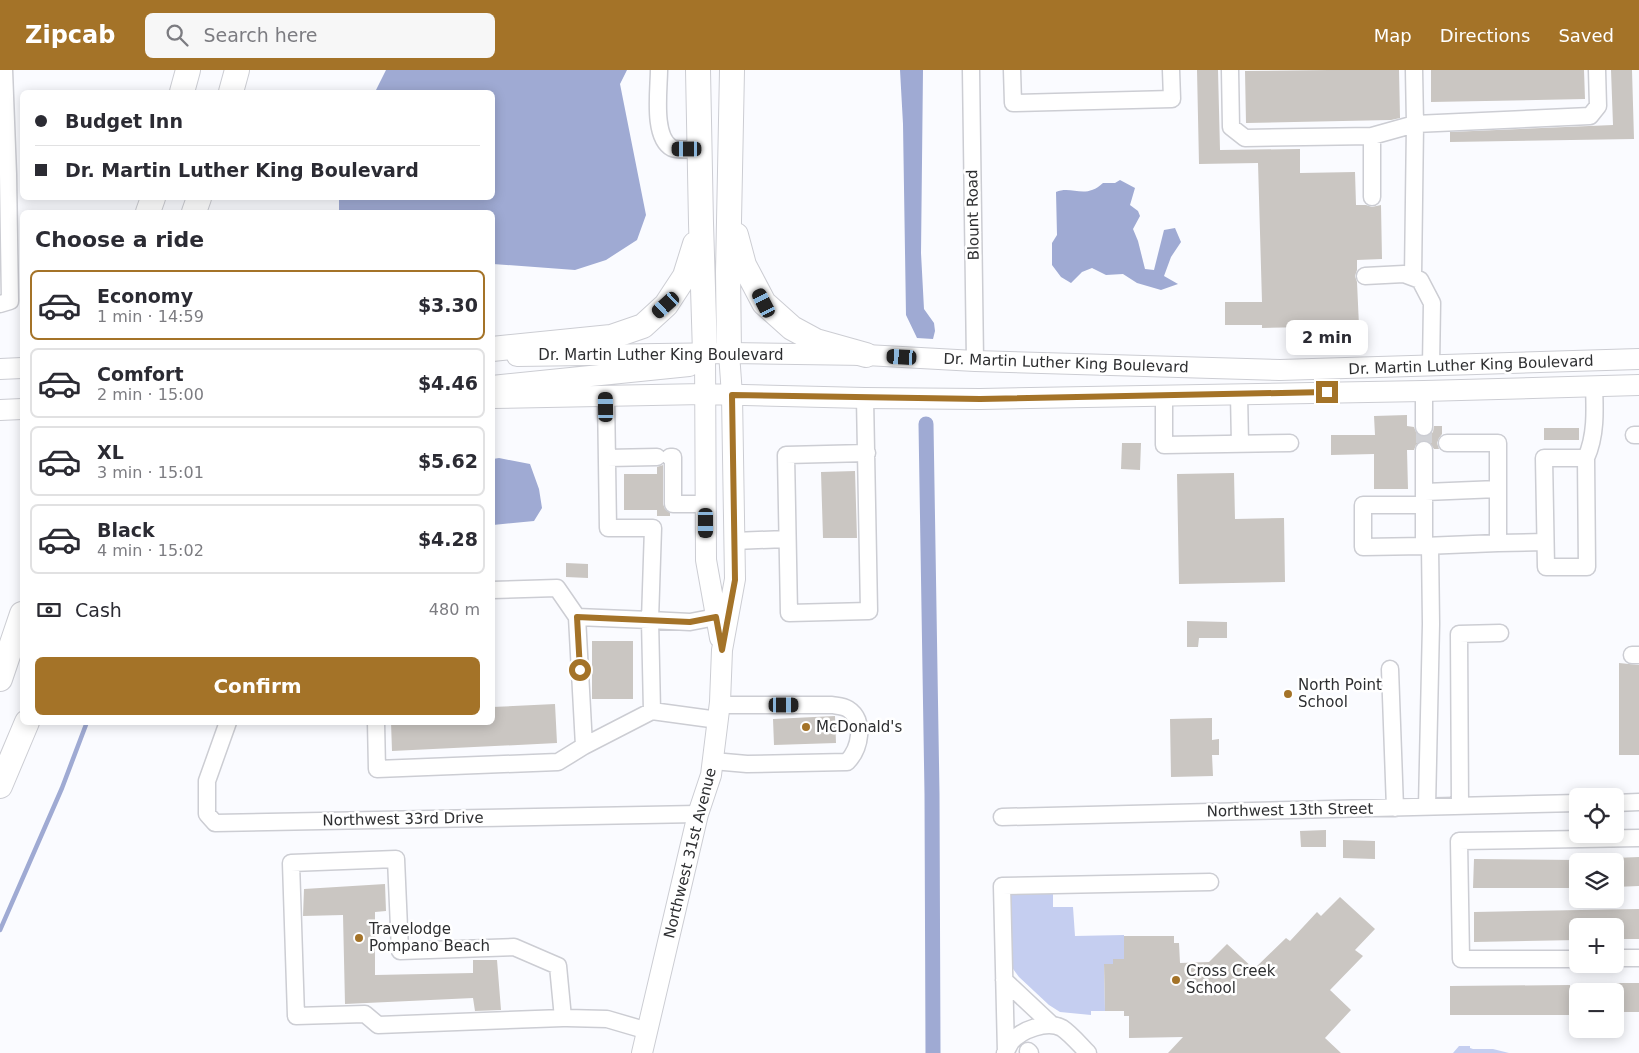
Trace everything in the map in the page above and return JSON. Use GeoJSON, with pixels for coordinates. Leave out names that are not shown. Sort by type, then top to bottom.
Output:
{"type":"FeatureCollection","features":[{"type":"Feature","properties":{"kind":"highway"},"geometry":{"type":"LineString","coordinates":[[183,90],[188,70]]}},
{"type":"Feature","properties":{"kind":"highway"},"geometry":{"type":"LineString","coordinates":[[232,90],[237,70]]}},
{"type":"Feature","properties":{"kind":"highway"},"geometry":{"type":"LineString","coordinates":[[698,70],[700,224],[705,353]]}},
{"type":"Feature","properties":{"kind":"highway"},"geometry":{"type":"LineString","coordinates":[[729,353],[729,209],[732,70]]}},
{"type":"Feature","properties":{"kind":"highway"},"geometry":{"type":"LineString","coordinates":[[729,209],[744,265],[764,303],[792,328],[816,341],[866,355]]}},
{"type":"Feature","properties":{"kind":"highway"},"geometry":{"type":"LineString","coordinates":[[495,349],[611,337],[643,326],[666,305],[685,276],[700,224]]}},
{"type":"Feature","properties":{"kind":"highway"},"geometry":{"type":"LineString","coordinates":[[0,679],[20,620]]}},
{"type":"Feature","properties":{"kind":"highway"},"geometry":{"type":"LineString","coordinates":[[0,786],[26,725]]}},
{"type":"Feature","properties":{"kind":"main road","name":"Dr. Martin Luther King Boulevard"},"geometry":{"type":"LineString","coordinates":[[495,356],[705,353],[866,355],[975,361],[1280,370],[1639,360]]}},
{"type":"Feature","properties":{"kind":"main road","name":"Northwest 31st Avenue"},"geometry":{"type":"LineString","coordinates":[[705,353],[706,560],[722,650]]}},
{"type":"Feature","properties":{"kind":"main road"},"geometry":{"type":"LineString","coordinates":[[495,386],[689,366],[705,353]]}},
{"type":"Feature","properties":{"kind":"main road","name":"Northwest 31st Avenue"},"geometry":{"type":"LineString","coordinates":[[642,1053],[698,814],[711,775],[713,761],[719,712],[722,650],[735,580],[732,395],[729,353]]}},
{"type":"Feature","properties":{"kind":"main road"},"geometry":{"type":"LineString","coordinates":[[1424,391],[1453,378],[1505,371],[1516,363]]}},
{"type":"Feature","properties":{"kind":"main road"},"geometry":{"type":"LineString","coordinates":[[1327,392],[1341,382],[1394,381],[1425,375],[1431,366]]}},
{"type":"Feature","properties":{"kind":"main road"},"geometry":{"type":"LineString","coordinates":[[0,369],[20,368]]}},
{"type":"Feature","properties":{"kind":"main road","name":"Dr. Martin Luther King Boulevard"},"geometry":{"type":"LineString","coordinates":[[495,398],[704,394],[980,399],[1639,385]]}},
{"type":"Feature","properties":{"kind":"main road"},"geometry":{"type":"LineString","coordinates":[[0,410],[20,409]]}},
{"type":"Feature","properties":{"kind":"street"},"geometry":{"type":"LineString","coordinates":[[0,304],[10,301],[4,174],[4,70]]}},
{"type":"Feature","properties":{"kind":"street"},"geometry":{"type":"LineString","coordinates":[[659,70],[659,125],[661,136],[674,149],[699,149]]}},
{"type":"Feature","properties":{"kind":"street","name":"Blount Road"},"geometry":{"type":"LineString","coordinates":[[971,70],[975,361]]}},
{"type":"Feature","properties":{"kind":"street"},"geometry":{"type":"LineString","coordinates":[[1012,70],[1013,103],[1172,99],[1171,70]]}},
{"type":"Feature","properties":{"kind":"street"},"geometry":{"type":"LineString","coordinates":[[1230,70],[1232,127],[1246,138],[1372,136],[1415,124],[1590,116],[1598,106],[1597,70]]}},
{"type":"Feature","properties":{"kind":"street"},"geometry":{"type":"LineString","coordinates":[[1412,277],[1415,124],[1414,70]]}},
{"type":"Feature","properties":{"kind":"street"},"geometry":{"type":"LineString","coordinates":[[1372,136],[1372,197]]}},
{"type":"Feature","properties":{"kind":"street"},"geometry":{"type":"LineString","coordinates":[[1365,276],[1404,274],[1420,280],[1432,303],[1431,366]]}},
{"type":"Feature","properties":{"kind":"street"},"geometry":{"type":"LineString","coordinates":[[1586,458],[1544,458],[1546,567],[1587,567],[1586,458],[1592,445],[1595,409],[1594,386]]}},
{"type":"Feature","properties":{"kind":"street"},"geometry":{"type":"LineString","coordinates":[[1424,391],[1424,427]]}},
{"type":"Feature","properties":{"kind":"street"},"geometry":{"type":"LineString","coordinates":[[1240,394],[1240,444]]}},
{"type":"Feature","properties":{"kind":"street"},"geometry":{"type":"LineString","coordinates":[[606,396],[608,528],[652,528],[650,620],[652,711]]}},
{"type":"Feature","properties":{"kind":"street"},"geometry":{"type":"LineString","coordinates":[[1164,396],[1164,445],[1290,443]]}},
{"type":"Feature","properties":{"kind":"street"},"geometry":{"type":"LineString","coordinates":[[865,398],[867,453],[869,612],[789,614],[786,455],[867,453]]}},
{"type":"Feature","properties":{"kind":"street"},"geometry":{"type":"LineString","coordinates":[[1446,443],[1498,443],[1498,543]]}},
{"type":"Feature","properties":{"kind":"street"},"geometry":{"type":"LineString","coordinates":[[1424,450],[1424,499],[1430,633],[1427,807]]}},
{"type":"Feature","properties":{"kind":"street"},"geometry":{"type":"LineString","coordinates":[[607,458],[673,457],[673,504],[706,504]]}},
{"type":"Feature","properties":{"kind":"street"},"geometry":{"type":"LineString","coordinates":[[1498,489],[1363,505],[1363,547],[1545,542]]}},
{"type":"Feature","properties":{"kind":"street"},"geometry":{"type":"LineString","coordinates":[[734,540],[787,538]]}},
{"type":"Feature","properties":{"kind":"street"},"geometry":{"type":"LineString","coordinates":[[495,590],[557,588],[577,617],[584,746]]}},
{"type":"Feature","properties":{"kind":"street"},"geometry":{"type":"LineString","coordinates":[[577,617],[690,622],[716,617]]}},
{"type":"Feature","properties":{"kind":"street"},"geometry":{"type":"LineString","coordinates":[[1460,806],[1459,634],[1500,633]]}},
{"type":"Feature","properties":{"kind":"street"},"geometry":{"type":"LineString","coordinates":[[1390,669],[1395,808]]}},
{"type":"Feature","properties":{"kind":"street"},"geometry":{"type":"LineString","coordinates":[[376,725],[377,769],[558,762],[584,746],[652,711],[719,712],[832,705],[848,708],[856,718],[858,741],[852,757],[847,762],[747,764],[713,761]]}},
{"type":"Feature","properties":{"kind":"street","name":"Northwest 33rd Drive"},"geometry":{"type":"LineString","coordinates":[[227,725],[207,781],[207,814],[215,823],[698,814]]}},
{"type":"Feature","properties":{"kind":"street"},"geometry":{"type":"LineString","coordinates":[[1624,803],[1639,802]]}},
{"type":"Feature","properties":{"kind":"street","name":"Northwest 13th Street"},"geometry":{"type":"LineString","coordinates":[[1002,817],[1569,803]]}},
{"type":"Feature","properties":{"kind":"street"},"geometry":{"type":"LineString","coordinates":[[1569,959],[1461,959],[1459,841],[1639,838]]}},
{"type":"Feature","properties":{"kind":"street"},"geometry":{"type":"LineString","coordinates":[[563,1018],[558,966],[514,947],[400,951],[396,859],[291,863],[296,1016],[365,1014],[378,1025],[563,1018],[606,1019],[648,1031]]}},
{"type":"Feature","properties":{"kind":"street"},"geometry":{"type":"LineString","coordinates":[[1005,1053],[1002,886],[1210,882]]}},
{"type":"Feature","properties":{"kind":"street"},"geometry":{"type":"LineString","coordinates":[[1624,958],[1639,958]]}},
{"type":"Feature","properties":{"kind":"street"},"geometry":{"type":"LineString","coordinates":[[1004,980],[1052,1025],[1062,1028],[1088,1053]]}},
{"type":"Feature","properties":{"kind":"street"},"geometry":{"type":"LineString","coordinates":[[1005,1053],[1011,1042],[1028,1030],[1052,1025]]}},
{"type":"Feature","properties":{"kind":"shaded area"},"geometry":{"type":"Polygon","coordinates":[[[386,70],[627,70],[620,84],[646,215],[637,240],[606,260],[575,270],[495,264],[495,210],[339,210],[339,200],[495,200],[495,90],[376,90],[386,70]]]}},
{"type":"Feature","properties":{"kind":"shaded area"},"geometry":{"type":"Polygon","coordinates":[[[900,70],[923,70],[921,253],[924,309],[934,323],[933,339],[917,338],[906,315],[903,124],[900,70]]]}},
{"type":"Feature","properties":{"kind":"shaded area"},"geometry":{"type":"Polygon","coordinates":[[[1120,180],[1135,188],[1130,205],[1138,211],[1140,216],[1133,229],[1145,269],[1154,270],[1164,230],[1175,228],[1181,242],[1171,257],[1164,276],[1178,284],[1161,290],[1137,283],[1123,274],[1106,275],[1092,268],[1082,272],[1071,283],[1061,277],[1052,265],[1052,243],[1057,235],[1056,192],[1062,190],[1090,191],[1103,183],[1115,183],[1120,180]]]}},
{"type":"Feature","properties":{"kind":"shaded area"},"geometry":{"type":"Polygon","coordinates":[[[495,459],[530,464],[539,489],[542,508],[534,521],[495,525],[495,459]]]}},
{"type":"Feature","properties":{"kind":"shaded area"},"geometry":{"type":"Polygon","coordinates":[[[1053,885],[1053,907],[1073,907],[1075,936],[1124,935],[1124,959],[1113,964],[1104,964],[1105,1011],[1091,1011],[1091,1015],[1060,1012],[1049,1005],[1019,977],[1011,966],[1002,886],[1053,885]]]}},
{"type":"Feature","properties":{"kind":"shaded area"},"geometry":{"type":"Polygon","coordinates":[[[1459,1046],[1470,1046],[1473,1049],[1493,1049],[1509,1053],[1453,1053],[1459,1046]]]}},
{"type":"Feature","properties":{"kind":"building"},"geometry":{"type":"Polygon","coordinates":[[[1197,70],[1218,70],[1220,150],[1300,149],[1300,173],[1355,172],[1356,205],[1372,207],[1381,205],[1382,259],[1357,260],[1355,276],[1357,282],[1359,326],[1262,328],[1262,325],[1225,325],[1225,302],[1262,302],[1258,163],[1199,164],[1197,70]]]}},
{"type":"Feature","properties":{"kind":"building"},"geometry":{"type":"Polygon","coordinates":[[[1399,70],[1400,118],[1391,120],[1246,123],[1245,71],[1399,70]]]}},
{"type":"Feature","properties":{"kind":"building"},"geometry":{"type":"Polygon","coordinates":[[[1431,70],[1584,70],[1585,99],[1431,102],[1431,70]]]}},
{"type":"Feature","properties":{"kind":"building"},"geometry":{"type":"Polygon","coordinates":[[[1611,70],[1632,70],[1634,139],[1450,142],[1450,132],[1613,125],[1611,70]]]}},
{"type":"Feature","properties":{"kind":"building"},"geometry":{"type":"Polygon","coordinates":[[[1407,415],[1407,426],[1414,427],[1419,436],[1429,436],[1433,432],[1434,426],[1442,426],[1442,434],[1437,443],[1439,449],[1434,449],[1429,442],[1424,440],[1416,445],[1414,450],[1407,450],[1408,489],[1374,489],[1374,454],[1331,455],[1331,435],[1375,435],[1374,416],[1407,415]]]}},
{"type":"Feature","properties":{"kind":"building"},"geometry":{"type":"Polygon","coordinates":[[[1544,428],[1579,428],[1579,440],[1544,440],[1544,428]]]}},
{"type":"Feature","properties":{"kind":"building"},"geometry":{"type":"Polygon","coordinates":[[[1122,443],[1141,443],[1140,470],[1121,469],[1122,443]]]}},
{"type":"Feature","properties":{"kind":"building"},"geometry":{"type":"Polygon","coordinates":[[[663,465],[663,504],[670,513],[670,516],[657,516],[657,510],[624,510],[624,474],[657,474],[657,467],[663,465]]]}},
{"type":"Feature","properties":{"kind":"building"},"geometry":{"type":"Polygon","coordinates":[[[855,471],[857,538],[823,538],[821,472],[855,471]]]}},
{"type":"Feature","properties":{"kind":"building"},"geometry":{"type":"Polygon","coordinates":[[[1234,473],[1235,519],[1284,518],[1285,582],[1179,584],[1177,474],[1234,473]]]}},
{"type":"Feature","properties":{"kind":"building"},"geometry":{"type":"Polygon","coordinates":[[[566,563],[588,564],[588,578],[566,577],[566,563]]]}},
{"type":"Feature","properties":{"kind":"building"},"geometry":{"type":"Polygon","coordinates":[[[1187,621],[1227,622],[1227,638],[1199,638],[1198,647],[1187,647],[1187,621]]]}},
{"type":"Feature","properties":{"kind":"building"},"geometry":{"type":"Polygon","coordinates":[[[592,641],[633,641],[633,699],[592,699],[592,641]]]}},
{"type":"Feature","properties":{"kind":"building"},"geometry":{"type":"Polygon","coordinates":[[[1619,663],[1639,665],[1639,755],[1619,755],[1619,663]]]}},
{"type":"Feature","properties":{"kind":"building"},"geometry":{"type":"Polygon","coordinates":[[[555,704],[557,743],[392,751],[391,725],[495,725],[495,707],[555,704]]]}},
{"type":"Feature","properties":{"kind":"building"},"geometry":{"type":"Polygon","coordinates":[[[835,716],[836,743],[774,745],[773,719],[835,716]]]}},
{"type":"Feature","properties":{"kind":"building"},"geometry":{"type":"Polygon","coordinates":[[[1212,718],[1212,740],[1219,739],[1219,755],[1212,755],[1213,776],[1171,777],[1170,719],[1212,718]]]}},
{"type":"Feature","properties":{"kind":"building"},"geometry":{"type":"Polygon","coordinates":[[[1326,830],[1326,847],[1301,847],[1300,831],[1326,830]]]}},
{"type":"Feature","properties":{"kind":"building"},"geometry":{"type":"Polygon","coordinates":[[[1343,840],[1375,841],[1375,859],[1343,858],[1343,840]]]}},
{"type":"Feature","properties":{"kind":"building"},"geometry":{"type":"Polygon","coordinates":[[[1639,857],[1639,886],[1624,887],[1624,858],[1639,857]]]}},
{"type":"Feature","properties":{"kind":"building"},"geometry":{"type":"Polygon","coordinates":[[[1474,859],[1569,860],[1569,888],[1473,888],[1474,859]]]}},
{"type":"Feature","properties":{"kind":"building","name":"Travelodge Pompano Beach"},"geometry":{"type":"Polygon","coordinates":[[[385,884],[386,911],[375,912],[375,975],[473,973],[473,960],[497,960],[501,1010],[475,1011],[473,998],[345,1004],[343,915],[303,916],[304,889],[385,884]]]}},
{"type":"Feature","properties":{"kind":"building","name":"Cross Creek School"},"geometry":{"type":"Polygon","coordinates":[[[1340,897],[1375,929],[1355,950],[1363,956],[1330,990],[1351,1010],[1325,1038],[1341,1053],[1168,1053],[1183,1037],[1129,1038],[1129,1016],[1124,1016],[1124,1011],[1105,1011],[1104,964],[1113,964],[1113,959],[1124,959],[1124,936],[1174,936],[1174,943],[1179,943],[1180,963],[1209,962],[1227,944],[1254,969],[1286,938],[1290,941],[1317,912],[1321,916],[1340,897]]]}},
{"type":"Feature","properties":{"kind":"building"},"geometry":{"type":"Polygon","coordinates":[[[1639,909],[1639,939],[1624,939],[1624,918],[1569,918],[1569,940],[1474,942],[1474,912],[1639,909]]]}},
{"type":"Feature","properties":{"kind":"building"},"geometry":{"type":"Polygon","coordinates":[[[1624,983],[1639,983],[1639,1012],[1624,1012],[1624,983]]]}},
{"type":"Feature","properties":{"kind":"building"},"geometry":{"type":"Polygon","coordinates":[[[1569,985],[1569,1015],[1450,1015],[1450,986],[1569,985]]]}},
{"type":"Feature","properties":{"kind":"waterway"},"geometry":{"type":"LineString","coordinates":[[926,424],[932,794],[933,1053]]}},
{"type":"Feature","properties":{"kind":"waterway"},"geometry":{"type":"LineString","coordinates":[[0,930],[62,788],[86,725]]}},
{"type":"Feature","properties":{"kind":"tunnel"},"geometry":{"type":"LineString","coordinates":[[1424,427],[1424,450]]}},
{"type":"Feature","properties":{"kind":"place","name":"North Point School"},"geometry":{"type":"Point","coordinates":[1288,694]}},
{"type":"Feature","properties":{"kind":"place","name":"McDonald's"},"geometry":{"type":"Point","coordinates":[806,727]}},
{"type":"Feature","properties":{"kind":"place","name":"Travelodge Pompano Beach"},"geometry":{"type":"Point","coordinates":[359,938]}},
{"type":"Feature","properties":{"kind":"place","name":"Cross Creek School"},"geometry":{"type":"Point","coordinates":[1176,980]}},
{"type":"Feature","properties":{"kind":"route"},"geometry":{"type":"LineString","coordinates":[[580,670],[577,617],[690,622],[716,617],[722,650],[735,580],[732,395],[980,399],[1327,392]]}}]}
